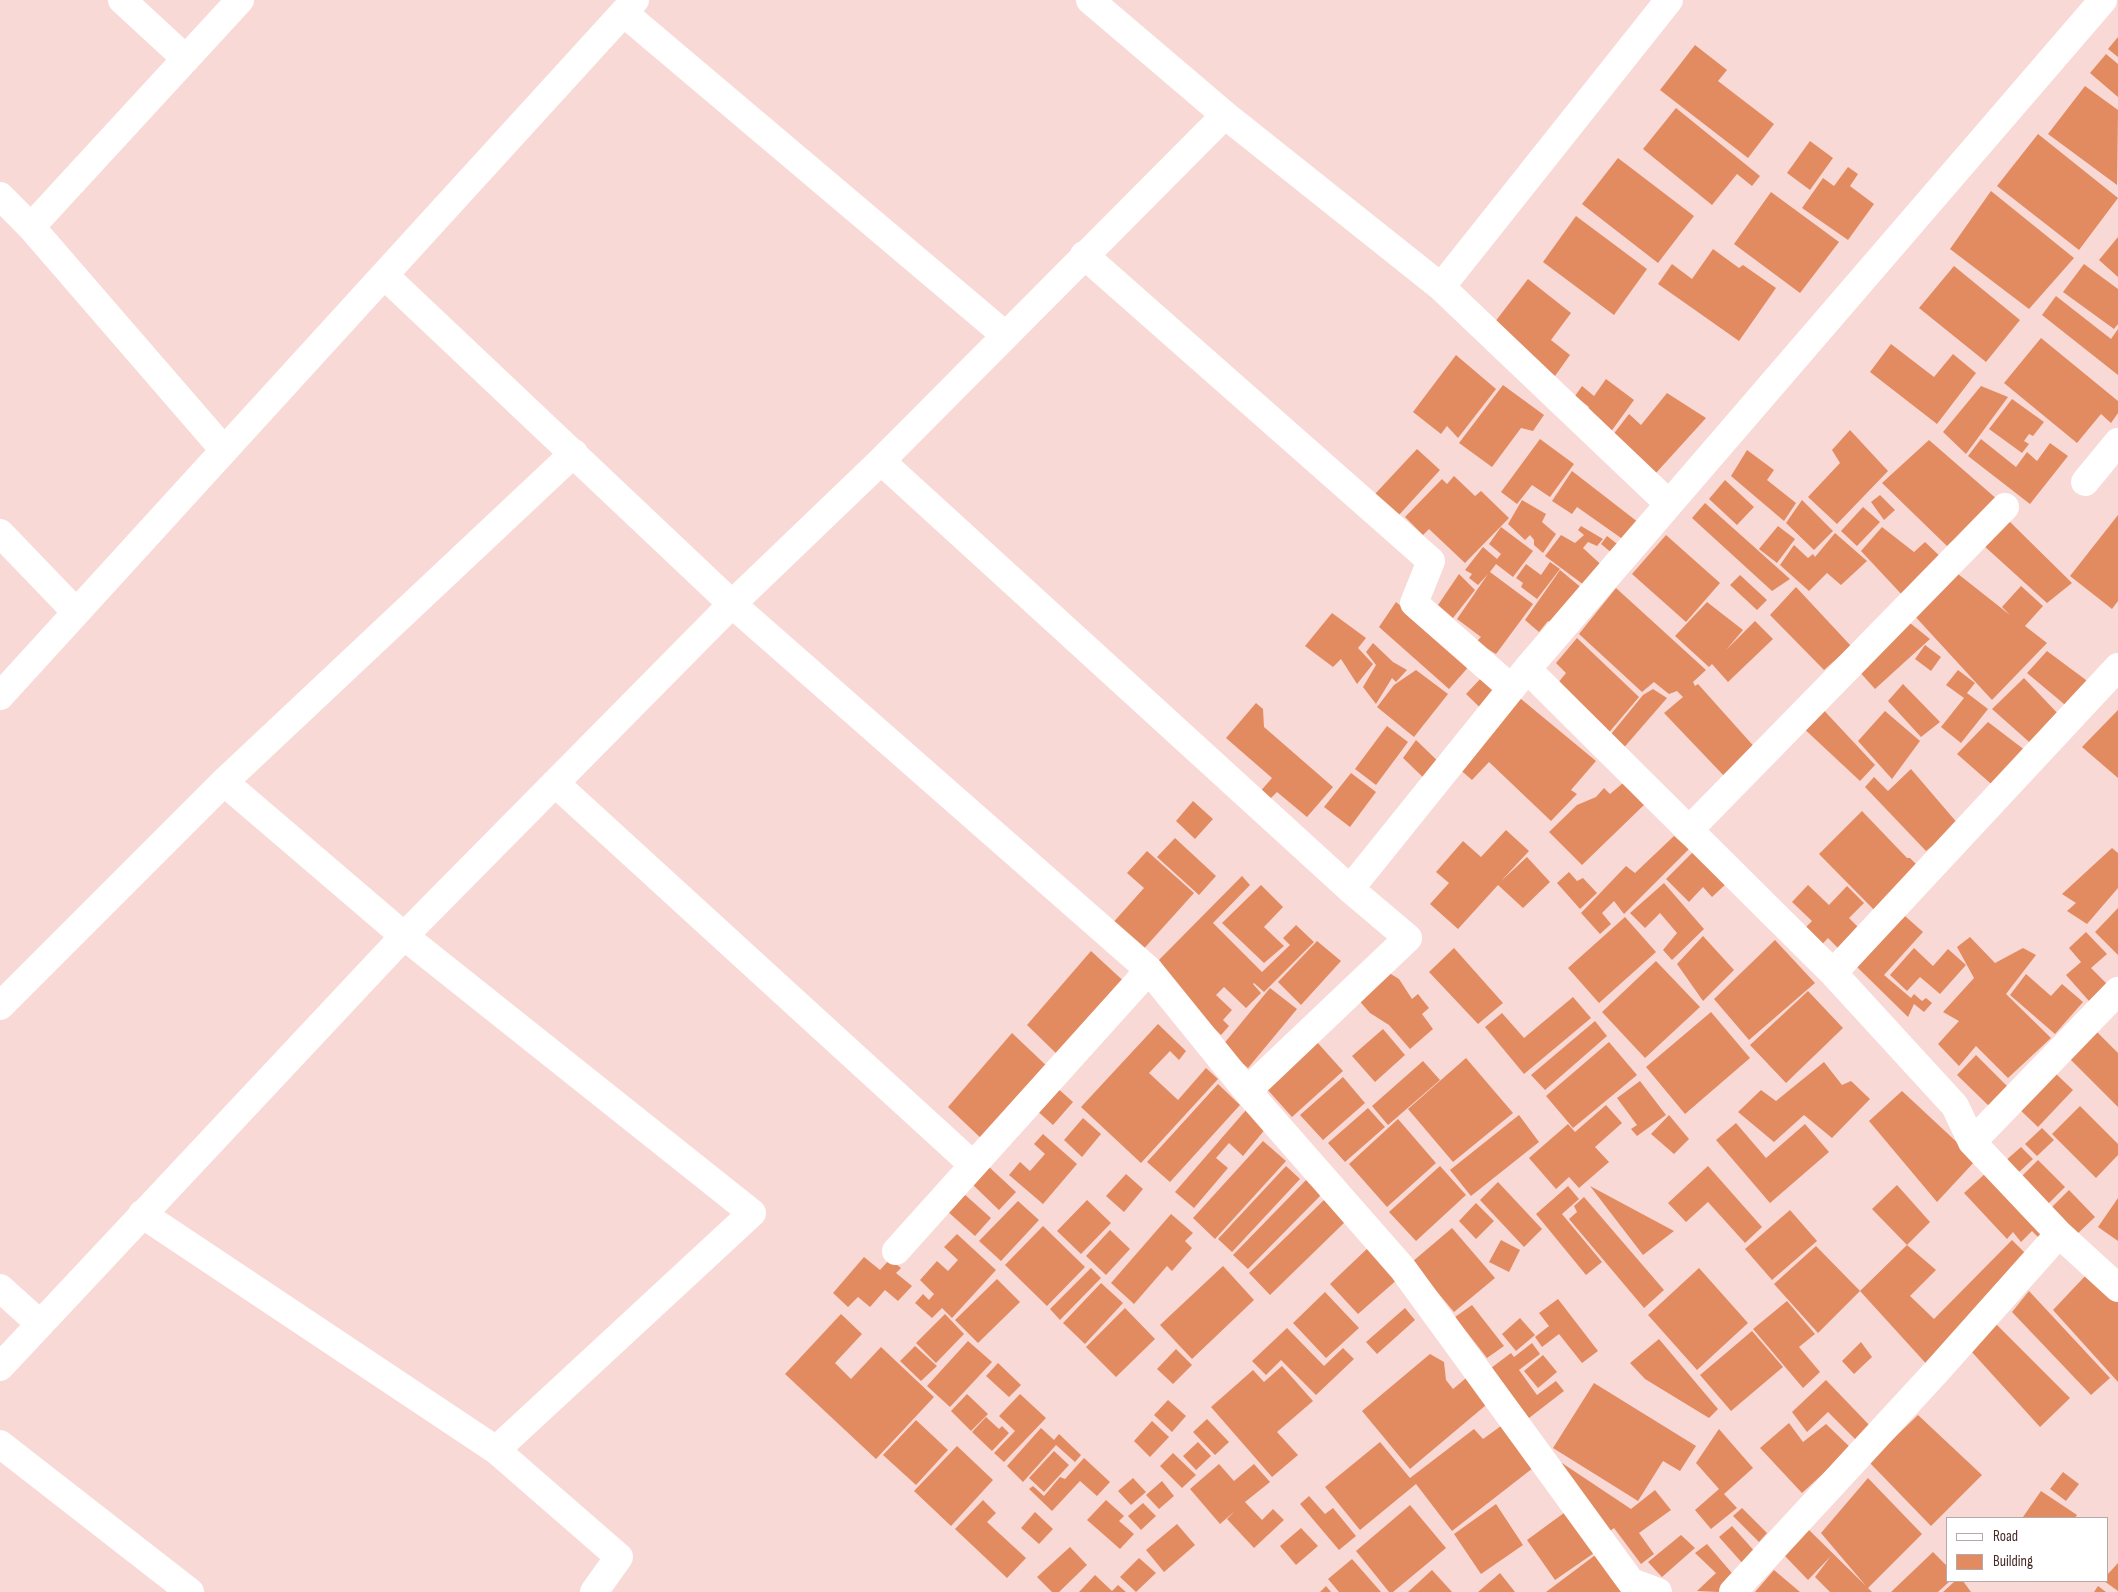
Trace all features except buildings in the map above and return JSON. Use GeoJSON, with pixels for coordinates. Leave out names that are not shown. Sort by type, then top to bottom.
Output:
{"type":"FeatureCollection","features":[{"type":"Feature","properties":{"kind":"street"},"geometry":{"type":"LineString","coordinates":[[122,0],[186,59]]}},
{"type":"Feature","properties":{"kind":"street"},"geometry":{"type":"LineString","coordinates":[[32,227],[240,0]]}},
{"type":"Feature","properties":{"kind":"street"},"geometry":{"type":"LineString","coordinates":[[1090,0],[1225,115],[1441,287],[1669,504]]}},
{"type":"Feature","properties":{"kind":"street"},"geometry":{"type":"LineString","coordinates":[[1441,287],[1669,0]]}},
{"type":"Feature","properties":{"kind":"street"},"geometry":{"type":"LineString","coordinates":[[1350,889],[1519,679],[2103,0]]}},
{"type":"Feature","properties":{"kind":"street"},"geometry":{"type":"LineString","coordinates":[[0,696],[630,6],[1005,335]]}},
{"type":"Feature","properties":{"kind":"street"},"geometry":{"type":"LineString","coordinates":[[0,1367],[404,936],[732,604],[881,461],[1225,115]]}},
{"type":"Feature","properties":{"kind":"street"},"geometry":{"type":"LineString","coordinates":[[0,196],[32,227],[224,450]]}},
{"type":"Feature","properties":{"kind":"street"},"geometry":{"type":"LineString","coordinates":[[1084,255],[1431,561],[1414,603],[1519,679],[1689,830],[1834,973],[1954,1106],[1972,1142],[2058,1234],[2118,1288]]}},
{"type":"Feature","properties":{"kind":"street"},"geometry":{"type":"LineString","coordinates":[[384,276],[574,453],[732,604],[1149,970],[1247,1091],[1403,1269],[1630,1582],[1658,1592]]}},
{"type":"Feature","properties":{"kind":"street"},"geometry":{"type":"LineString","coordinates":[[2085,482],[2118,442]]}},
{"type":"Feature","properties":{"kind":"street"},"geometry":{"type":"LineString","coordinates":[[0,1006],[224,782],[574,453]]}},
{"type":"Feature","properties":{"kind":"street"},"geometry":{"type":"LineString","coordinates":[[881,461],[1350,889],[1408,938],[1247,1091]]}},
{"type":"Feature","properties":{"kind":"street"},"geometry":{"type":"LineString","coordinates":[[1689,830],[2005,507]]}},
{"type":"Feature","properties":{"kind":"street"},"geometry":{"type":"LineString","coordinates":[[0,533],[76,612]]}},
{"type":"Feature","properties":{"kind":"street"},"geometry":{"type":"LineString","coordinates":[[1834,973],[2118,667]]}},
{"type":"Feature","properties":{"kind":"street"},"geometry":{"type":"LineString","coordinates":[[224,782],[404,936],[752,1213],[496,1450]]}},
{"type":"Feature","properties":{"kind":"street"},"geometry":{"type":"LineString","coordinates":[[555,783],[973,1165]]}},
{"type":"Feature","properties":{"kind":"street"},"geometry":{"type":"LineString","coordinates":[[896,1251],[1149,970]]}},
{"type":"Feature","properties":{"kind":"street"},"geometry":{"type":"LineString","coordinates":[[1972,1142],[2118,991]]}},
{"type":"Feature","properties":{"kind":"street"},"geometry":{"type":"LineString","coordinates":[[142,1214],[496,1450],[618,1558],[594,1592]]}},
{"type":"Feature","properties":{"kind":"street"},"geometry":{"type":"LineString","coordinates":[[1733,1592],[1935,1373],[2058,1234]]}},
{"type":"Feature","properties":{"kind":"street"},"geometry":{"type":"LineString","coordinates":[[0,1288],[40,1324]]}},
{"type":"Feature","properties":{"kind":"street"},"geometry":{"type":"LineString","coordinates":[[0,1444],[190,1592]]}}]}
